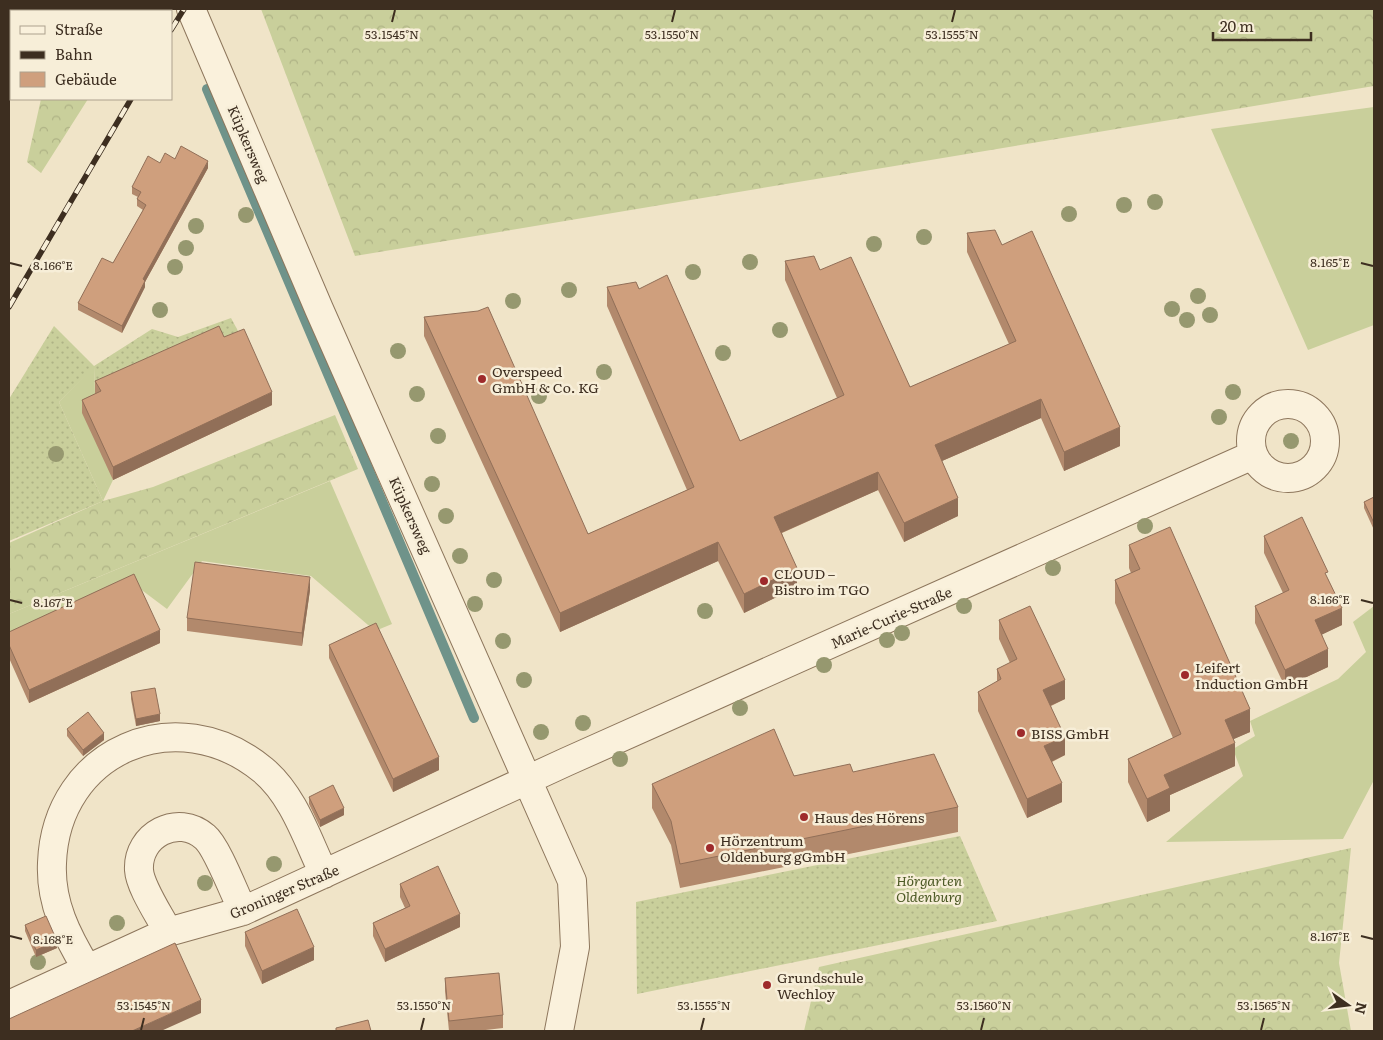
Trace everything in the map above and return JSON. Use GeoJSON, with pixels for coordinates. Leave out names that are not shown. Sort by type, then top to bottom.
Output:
{"type":"FeatureCollection","features":[{"type":"Feature","properties":{"kind":"street","name":"Küpkersweg"},"geometry":{"type":"LineString","coordinates":[[191,9],[319,309],[572,881],[575,947],[558,1031]]}},
{"type":"Feature","properties":{"kind":"street","name":"Marie-Curie-Straße"},"geometry":{"type":"LineString","coordinates":[[528,779],[1253,455]]}},
{"type":"Feature","properties":{"kind":"street"},"geometry":{"type":"LineString","coordinates":[[87,969],[65,932],[56,900],[51,864],[57,826],[75,791],[85,778],[109,756],[135,743],[167,737],[217,743],[235,751],[257,766],[277,785],[287,798],[324,874]]}},
{"type":"Feature","properties":{"kind":"street","name":"Groninger Straße"},"geometry":{"type":"LineString","coordinates":[[9,1005],[168,932],[243,912],[528,779]]}},
{"type":"Feature","properties":{"kind":"street"},"geometry":{"type":"LineString","coordinates":[[168,932],[139,872],[139,860],[144,847],[151,837],[169,827],[183,827],[206,837],[243,912]]}},
{"type":"Feature","properties":{"kind":"green space"},"geometry":{"type":"Polygon","coordinates":[[[35,9],[144,9],[143,10],[35,9]]]}},
{"type":"Feature","properties":{"kind":"green space"},"geometry":{"type":"Polygon","coordinates":[[[261,9],[1374,9],[1374,86],[355,256],[261,9]]]}},
{"type":"Feature","properties":{"kind":"green space"},"geometry":{"type":"Polygon","coordinates":[[[41,100],[87,100],[41,173],[27,162],[41,100]]]}},
{"type":"Feature","properties":{"kind":"green space"},"geometry":{"type":"Polygon","coordinates":[[[1374,107],[1374,325],[1308,350],[1211,129],[1374,107]]]}},
{"type":"Feature","properties":{"kind":"green space"},"geometry":{"type":"Polygon","coordinates":[[[231,318],[244,342],[95,394],[94,367],[59,402],[103,501],[9,541],[9,399],[54,326],[94,366],[152,329],[178,337],[231,318]]]}},
{"type":"Feature","properties":{"kind":"green space"},"geometry":{"type":"Polygon","coordinates":[[[94,366],[95,394],[113,480],[103,501],[59,402],[94,366]]]}},
{"type":"Feature","properties":{"kind":"green space"},"geometry":{"type":"Polygon","coordinates":[[[335,415],[358,469],[9,614],[9,543],[103,501],[153,487],[335,415]]]}},
{"type":"Feature","properties":{"kind":"green space"},"geometry":{"type":"Polygon","coordinates":[[[330,481],[392,624],[375,631],[311,576],[202,561],[167,609],[135,585],[9,645],[9,614],[330,481]]]}},
{"type":"Feature","properties":{"kind":"green space"},"geometry":{"type":"Polygon","coordinates":[[[1374,606],[1374,780],[1343,839],[1166,842],[1243,776],[1233,749],[1255,736],[1250,721],[1338,679],[1366,652],[1353,622],[1374,606]]]}},
{"type":"Feature","properties":{"kind":"green space","name":"Hörgarten Oldenburg"},"geometry":{"type":"Polygon","coordinates":[[[960,836],[997,921],[637,994],[636,902],[960,836]]]}},
{"type":"Feature","properties":{"kind":"green space"},"geometry":{"type":"Polygon","coordinates":[[[1351,848],[1339,963],[1351,1031],[804,1031],[819,967],[1351,848]]]}},
{"type":"Feature","properties":{"kind":"building"},"geometry":{"type":"Polygon","coordinates":[[[181,146],[208,161],[143,279],[145,281],[122,326],[78,303],[102,258],[113,263],[146,205],[137,199],[141,192],[132,187],[148,156],[160,163],[165,153],[175,159],[181,146]]]}},
{"type":"Feature","properties":{"kind":"building"},"geometry":{"type":"Polygon","coordinates":[[[995,230],[1002,245],[1032,231],[1120,427],[1064,452],[1041,399],[935,445],[958,498],[904,523],[878,472],[774,517],[797,568],[744,594],[718,542],[560,613],[424,317],[478,311],[488,307],[588,534],[694,487],[607,287],[636,282],[639,289],[667,275],[740,441],[844,395],[785,261],[814,256],[820,270],[851,257],[910,387],[1016,341],[967,233],[995,230]]]}},
{"type":"Feature","properties":{"kind":"building"},"geometry":{"type":"Polygon","coordinates":[[[219,326],[224,337],[244,329],[272,392],[113,467],[82,400],[101,391],[95,381],[219,326]]]}},
{"type":"Feature","properties":{"kind":"building"},"geometry":{"type":"Polygon","coordinates":[[[1374,497],[1374,523],[1364,502],[1374,497]]]}},
{"type":"Feature","properties":{"kind":"building"},"geometry":{"type":"Polygon","coordinates":[[[1302,517],[1328,572],[1325,573],[1342,608],[1315,620],[1328,649],[1285,670],[1255,606],[1289,590],[1264,536],[1302,517]]]}},
{"type":"Feature","properties":{"kind":"building","name":"Leifert Induction GmbH"},"geometry":{"type":"Polygon","coordinates":[[[1170,527],[1250,709],[1225,720],[1235,743],[1164,775],[1170,788],[1147,799],[1128,759],[1181,734],[1115,580],[1140,569],[1129,545],[1170,527]]]}},
{"type":"Feature","properties":{"kind":"building"},"geometry":{"type":"Polygon","coordinates":[[[195,562],[310,577],[302,633],[187,618],[195,562]]]}},
{"type":"Feature","properties":{"kind":"building"},"geometry":{"type":"Polygon","coordinates":[[[134,574],[160,630],[29,690],[9,645],[9,632],[134,574]]]}},
{"type":"Feature","properties":{"kind":"building","name":"BISS GmbH"},"geometry":{"type":"Polygon","coordinates":[[[1030,606],[1065,680],[1043,690],[1065,737],[1044,746],[1062,783],[1027,799],[978,692],[1001,679],[997,669],[1017,659],[999,620],[1030,606]]]}},
{"type":"Feature","properties":{"kind":"building"},"geometry":{"type":"Polygon","coordinates":[[[376,623],[439,757],[393,779],[329,645],[376,623]]]}},
{"type":"Feature","properties":{"kind":"building"},"geometry":{"type":"Polygon","coordinates":[[[155,688],[160,714],[136,719],[131,692],[155,688]]]}},
{"type":"Feature","properties":{"kind":"building"},"geometry":{"type":"Polygon","coordinates":[[[88,712],[104,733],[83,750],[67,729],[88,712]]]}},
{"type":"Feature","properties":{"kind":"building","name":"Haus des Hörens"},"geometry":{"type":"Polygon","coordinates":[[[774,729],[794,776],[850,764],[853,772],[934,754],[958,807],[680,864],[671,821],[652,784],[774,729]]]}},
{"type":"Feature","properties":{"kind":"building"},"geometry":{"type":"Polygon","coordinates":[[[333,785],[344,808],[320,820],[309,797],[333,785]]]}},
{"type":"Feature","properties":{"kind":"building"},"geometry":{"type":"Polygon","coordinates":[[[438,866],[460,914],[385,949],[373,923],[410,906],[400,884],[438,866]]]}},
{"type":"Feature","properties":{"kind":"building"},"geometry":{"type":"Polygon","coordinates":[[[297,909],[314,947],[262,971],[245,932],[297,909]]]}},
{"type":"Feature","properties":{"kind":"building"},"geometry":{"type":"Polygon","coordinates":[[[46,916],[57,941],[36,950],[25,925],[46,916]]]}},
{"type":"Feature","properties":{"kind":"building"},"geometry":{"type":"Polygon","coordinates":[[[175,943],[201,1000],[132,1031],[9,1031],[9,1019],[175,943]]]}},
{"type":"Feature","properties":{"kind":"building"},"geometry":{"type":"Polygon","coordinates":[[[499,973],[503,1015],[449,1021],[445,978],[499,973]]]}},
{"type":"Feature","properties":{"kind":"building"},"geometry":{"type":"Polygon","coordinates":[[[368,1020],[371,1031],[336,1031],[336,1028],[368,1020]]]}},
{"type":"Feature","properties":{"kind":"waterway"},"geometry":{"type":"LineString","coordinates":[[207,89],[474,718]]}},
{"type":"Feature","properties":{"kind":"railway"},"geometry":{"type":"LineString","coordinates":[[172,28],[184,9]]}},
{"type":"Feature","properties":{"kind":"railway"},"geometry":{"type":"LineString","coordinates":[[9,307],[130,100]]}},
{"type":"Feature","properties":{"kind":"place","name":"Overspeed GmbH & Co. KG"},"geometry":{"type":"Point","coordinates":[482,379]}},
{"type":"Feature","properties":{"kind":"place","name":"CLOUD – Bistro im TGO"},"geometry":{"type":"Point","coordinates":[764,581]}},
{"type":"Feature","properties":{"kind":"place","name":"Leifert Induction GmbH"},"geometry":{"type":"Point","coordinates":[1185,675]}},
{"type":"Feature","properties":{"kind":"place","name":"BISS GmbH"},"geometry":{"type":"Point","coordinates":[1021,733]}},
{"type":"Feature","properties":{"kind":"place","name":"Haus des Hörens"},"geometry":{"type":"Point","coordinates":[804,817]}},
{"type":"Feature","properties":{"kind":"place","name":"Hörzentrum Oldenburg gGmbH"},"geometry":{"type":"Point","coordinates":[710,848]}},
{"type":"Feature","properties":{"kind":"place","name":"Grundschule Wechloy"},"geometry":{"type":"Point","coordinates":[767,985]}}]}
